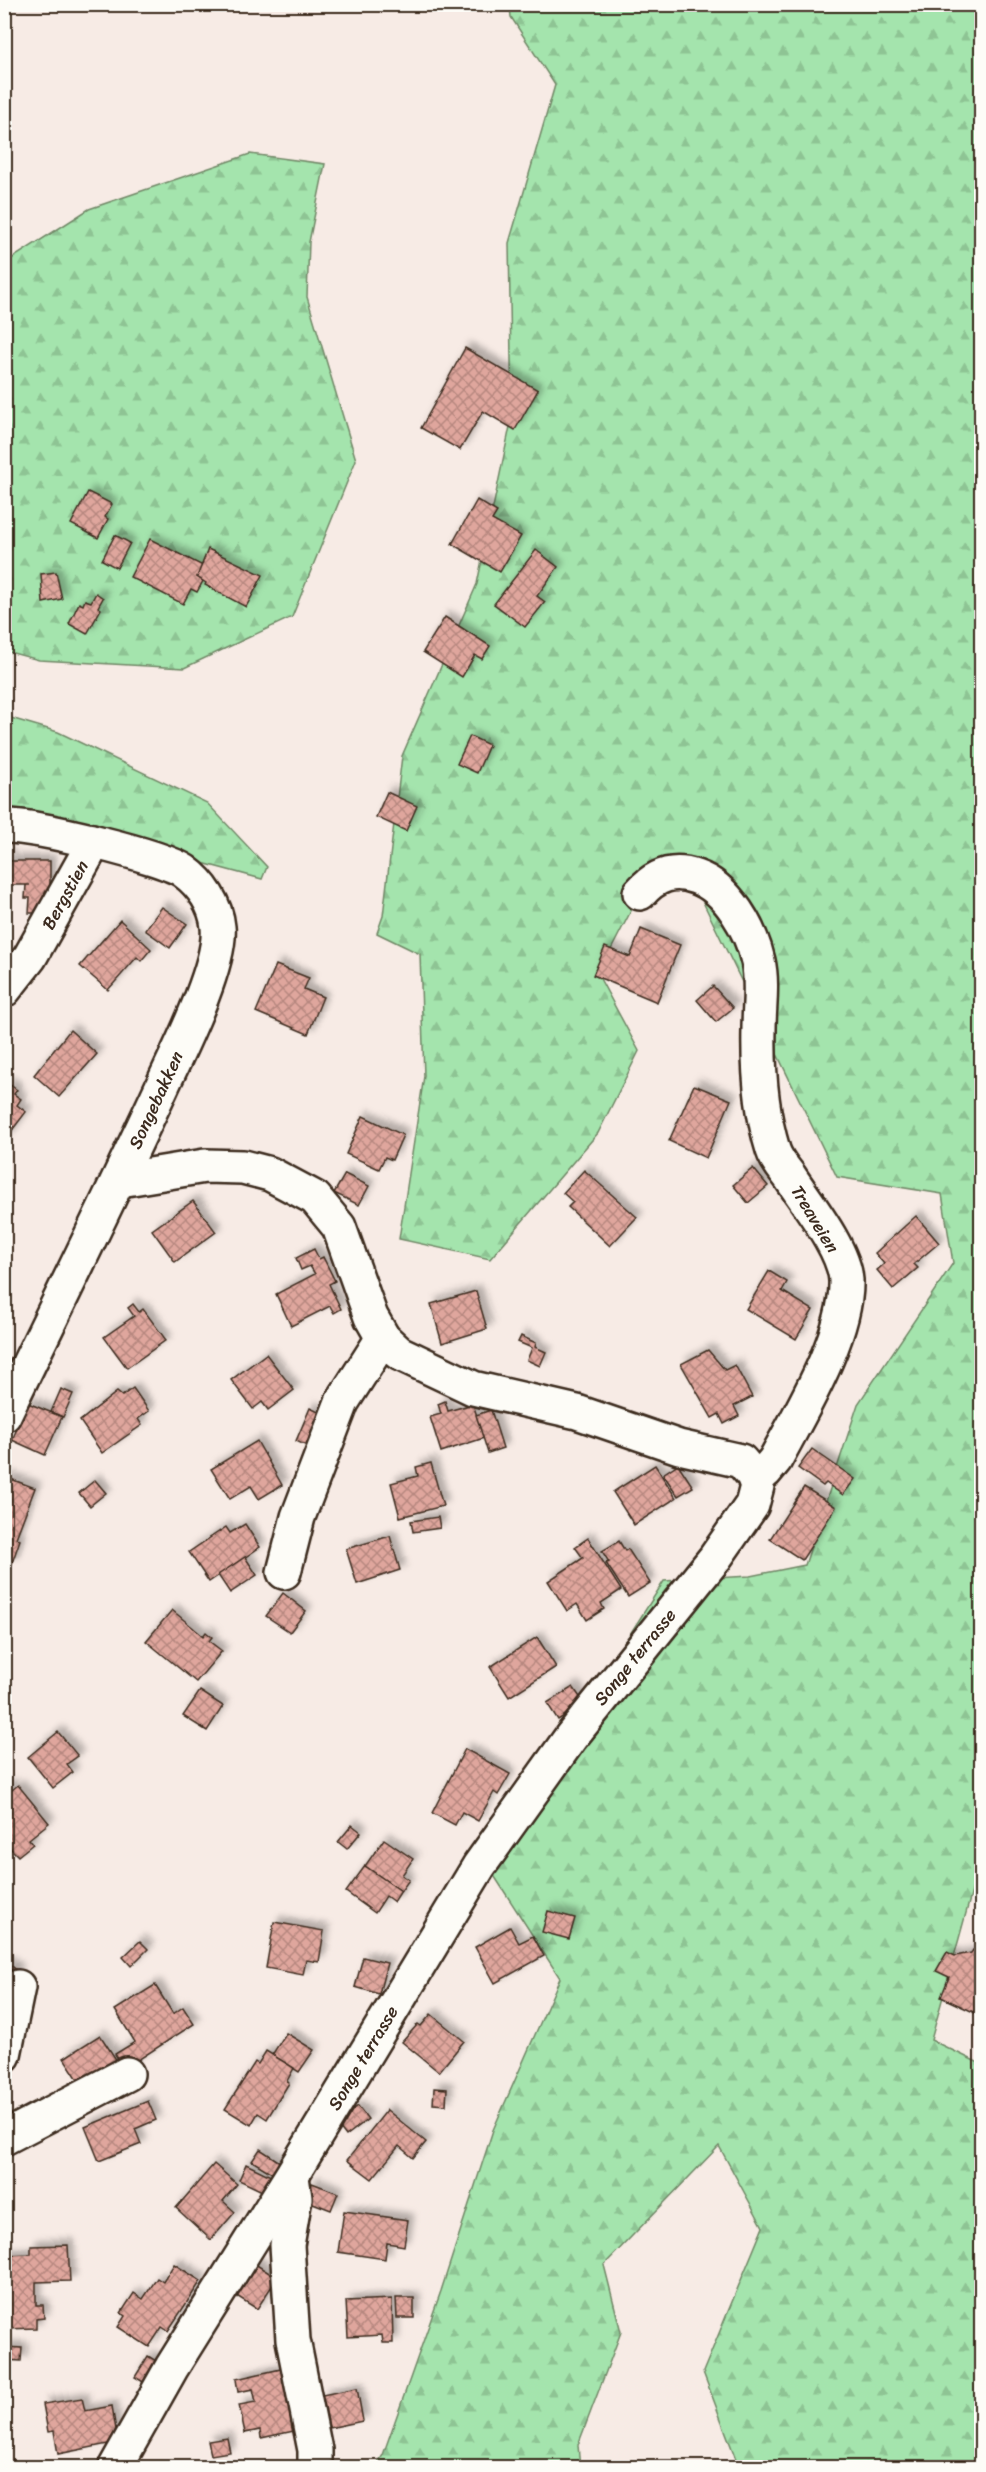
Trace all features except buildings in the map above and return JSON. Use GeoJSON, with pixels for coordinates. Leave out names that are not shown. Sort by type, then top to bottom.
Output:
{"type":"FeatureCollection","features":[{"type":"Feature","properties":{"kind":"street","name":"Bergstien"},"geometry":{"type":"LineString","coordinates":[[4,826],[92,841],[87,855],[30,957],[4,990]]}},
{"type":"Feature","properties":{"kind":"street","name":"Songebakken"},"geometry":{"type":"LineString","coordinates":[[4,1415],[120,1179],[194,1017],[217,949],[219,930],[216,915],[203,888],[183,871],[92,841]]}},
{"type":"Feature","properties":{"kind":"street","name":"Treaveien"},"geometry":{"type":"LineString","coordinates":[[640,893],[664,874],[684,873],[708,881],[725,895],[744,926],[758,961],[761,983],[759,1049],[761,1104],[774,1153],[833,1243],[846,1279],[841,1317],[819,1377],[775,1460],[765,1472],[753,1475]]}},
{"type":"Feature","properties":{"kind":"street"},"geometry":{"type":"LineString","coordinates":[[120,1179],[205,1166],[243,1167],[270,1174],[315,1198],[339,1227],[371,1317],[383,1338],[399,1353],[473,1388],[577,1412],[679,1447],[741,1461],[753,1475]]}},
{"type":"Feature","properties":{"kind":"street"},"geometry":{"type":"LineString","coordinates":[[284,1572],[298,1517],[342,1402],[383,1338]]}},
{"type":"Feature","properties":{"kind":"street","name":"Songe terrasse"},"geometry":{"type":"LineString","coordinates":[[115,2468],[172,2367],[292,2175],[479,1866],[571,1737],[715,1558],[752,1505],[757,1486],[753,1475]]}},
{"type":"Feature","properties":{"kind":"street"},"geometry":{"type":"LineString","coordinates":[[4,2055],[18,1987]]}},
{"type":"Feature","properties":{"kind":"street"},"geometry":{"type":"LineString","coordinates":[[4,2138],[127,2074]]}},
{"type":"Feature","properties":{"kind":"street"},"geometry":{"type":"LineString","coordinates":[[292,2175],[295,2198],[287,2245],[293,2340],[315,2451],[315,2468]]}},
{"type":"Feature","properties":{"kind":"green space"},"geometry":{"type":"Polygon","coordinates":[[[504,5],[981,5],[982,1855],[931,2040],[981,2064],[981,2467],[739,2467],[703,2372],[763,2227],[719,2146],[604,2265],[621,2332],[578,2445],[580,2467],[375,2468],[383,2455],[441,2291],[493,2130],[560,1978],[493,1874],[573,1723],[664,1581],[750,1576],[805,1565],[858,1404],[953,1263],[942,1194],[837,1177],[701,898],[650,874],[598,975],[639,1051],[598,1133],[490,1259],[399,1239],[424,1076],[420,954],[377,933],[383,916],[402,756],[477,584],[512,417],[509,243],[555,85],[511,17],[510,7],[504,5]]]}},
{"type":"Feature","properties":{"kind":"green space"},"geometry":{"type":"Polygon","coordinates":[[[250,154],[325,164],[309,242],[307,297],[356,460],[292,617],[184,668],[39,660],[5,651],[5,263],[89,209],[250,154]]]}},
{"type":"Feature","properties":{"kind":"green space"},"geometry":{"type":"Polygon","coordinates":[[[4,716],[58,732],[207,803],[267,867],[262,879],[98,835],[5,830],[4,716]]]}}]}
